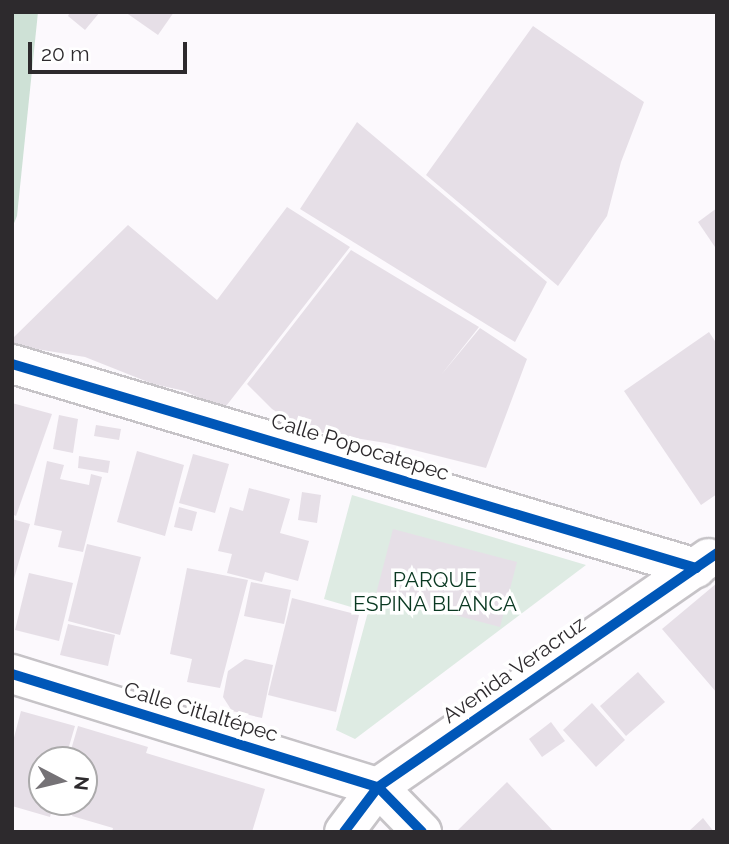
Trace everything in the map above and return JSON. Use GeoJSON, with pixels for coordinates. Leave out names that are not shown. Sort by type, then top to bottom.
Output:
{"type":"FeatureCollection","features":[{"type":"Feature","properties":{"kind":"street","name":"Calle Popocatepec"},"geometry":{"type":"LineString","coordinates":[[12,364],[706,561]]}},
{"type":"Feature","properties":{"kind":"street","name":"Avenida Veracruz"},"geometry":{"type":"LineString","coordinates":[[344,832],[378,788],[706,561]]}},
{"type":"Feature","properties":{"kind":"street","name":"Calle Citlaltépec"},"geometry":{"type":"LineString","coordinates":[[12,674],[378,788]]}},
{"type":"Feature","properties":{"kind":"street"},"geometry":{"type":"LineString","coordinates":[[378,788],[422,832]]}},
{"type":"Feature","properties":{"kind":"green space"},"geometry":{"type":"Polygon","coordinates":[[[12,12],[38,12],[17,216],[12,228],[12,12]]]}},
{"type":"Feature","properties":{"kind":"green space","name":"PARQUE ESPINA BLANCA"},"geometry":{"type":"Polygon","coordinates":[[[352,495],[586,565],[355,739],[336,730],[368,612],[324,599],[352,495]]]}},
{"type":"Feature","properties":{"kind":"building"},"geometry":{"type":"Polygon","coordinates":[[[70,12],[100,12],[85,30],[68,16],[70,12]]]}},
{"type":"Feature","properties":{"kind":"building"},"geometry":{"type":"Polygon","coordinates":[[[125,12],[174,12],[158,35],[125,12]]]}},
{"type":"Feature","properties":{"kind":"building"},"geometry":{"type":"Polygon","coordinates":[[[533,26],[644,102],[621,162],[607,216],[558,286],[426,175],[533,26]]]}},
{"type":"Feature","properties":{"kind":"building"},"geometry":{"type":"Polygon","coordinates":[[[357,122],[547,282],[515,342],[300,209],[357,122]]]}},
{"type":"Feature","properties":{"kind":"building"},"geometry":{"type":"Polygon","coordinates":[[[287,207],[350,247],[223,410],[185,391],[153,384],[85,357],[12,345],[12,339],[128,225],[217,300],[287,207]]]}},
{"type":"Feature","properties":{"kind":"building"},"geometry":{"type":"Polygon","coordinates":[[[717,208],[717,250],[698,222],[717,208]]]}},
{"type":"Feature","properties":{"kind":"building"},"geometry":{"type":"Polygon","coordinates":[[[351,250],[479,327],[441,375],[480,328],[527,359],[486,468],[386,443],[305,430],[272,409],[247,384],[351,250]]]}},
{"type":"Feature","properties":{"kind":"building"},"geometry":{"type":"Polygon","coordinates":[[[709,332],[717,344],[717,494],[701,505],[624,391],[709,332]]]}},
{"type":"Feature","properties":{"kind":"building"},"geometry":{"type":"Polygon","coordinates":[[[12,403],[52,414],[16,516],[12,514],[12,403]]]}},
{"type":"Feature","properties":{"kind":"building"},"geometry":{"type":"Polygon","coordinates":[[[59,415],[78,419],[73,453],[53,449],[59,415]]]}},
{"type":"Feature","properties":{"kind":"building"},"geometry":{"type":"Polygon","coordinates":[[[96,425],[121,429],[119,440],[94,436],[96,425]]]}},
{"type":"Feature","properties":{"kind":"building"},"geometry":{"type":"Polygon","coordinates":[[[137,451],[184,465],[165,536],[117,522],[137,451]]]}},
{"type":"Feature","properties":{"kind":"building"},"geometry":{"type":"Polygon","coordinates":[[[193,454],[229,464],[215,513],[179,503],[193,454]]]}},
{"type":"Feature","properties":{"kind":"building"},"geometry":{"type":"Polygon","coordinates":[[[79,456],[110,461],[108,473],[78,468],[79,456]]]}},
{"type":"Feature","properties":{"kind":"building"},"geometry":{"type":"Polygon","coordinates":[[[47,461],[64,465],[60,479],[89,485],[91,474],[102,477],[83,552],[58,547],[62,531],[34,525],[47,461]]]}},
{"type":"Feature","properties":{"kind":"building"},"geometry":{"type":"Polygon","coordinates":[[[249,488],[290,499],[280,533],[309,541],[298,581],[265,572],[262,582],[227,573],[232,554],[218,551],[230,507],[243,511],[249,488]]]}},
{"type":"Feature","properties":{"kind":"building"},"geometry":{"type":"Polygon","coordinates":[[[302,492],[321,495],[317,523],[298,520],[302,492]]]}},
{"type":"Feature","properties":{"kind":"building"},"geometry":{"type":"Polygon","coordinates":[[[179,507],[197,512],[192,531],[174,527],[179,507]]]}},
{"type":"Feature","properties":{"kind":"building"},"geometry":{"type":"Polygon","coordinates":[[[12,519],[30,524],[13,582],[12,582],[12,519]]]}},
{"type":"Feature","properties":{"kind":"building"},"geometry":{"type":"Polygon","coordinates":[[[393,529],[517,562],[500,627],[376,594],[393,529]]]}},
{"type":"Feature","properties":{"kind":"building"},"geometry":{"type":"Polygon","coordinates":[[[87,544],[141,557],[120,635],[68,621],[87,544]]]}},
{"type":"Feature","properties":{"kind":"building"},"geometry":{"type":"Polygon","coordinates":[[[187,568],[248,580],[220,688],[187,682],[192,659],[170,654],[187,568]]]}},
{"type":"Feature","properties":{"kind":"building"},"geometry":{"type":"Polygon","coordinates":[[[29,573],[73,583],[59,641],[15,630],[29,573]]]}},
{"type":"Feature","properties":{"kind":"building"},"geometry":{"type":"Polygon","coordinates":[[[251,582],[291,590],[284,624],[244,616],[251,582]]]}},
{"type":"Feature","properties":{"kind":"building"},"geometry":{"type":"Polygon","coordinates":[[[717,583],[717,693],[662,629],[717,583]]]}},
{"type":"Feature","properties":{"kind":"building"},"geometry":{"type":"Polygon","coordinates":[[[292,598],[359,615],[336,712],[268,695],[292,598]]]}},
{"type":"Feature","properties":{"kind":"building"},"geometry":{"type":"Polygon","coordinates":[[[68,624],[115,635],[108,666],[60,655],[68,624]]]}},
{"type":"Feature","properties":{"kind":"building"},"geometry":{"type":"Polygon","coordinates":[[[245,659],[273,665],[262,718],[232,711],[223,697],[228,671],[245,659]]]}},
{"type":"Feature","properties":{"kind":"building"},"geometry":{"type":"Polygon","coordinates":[[[638,672],[665,702],[626,736],[600,706],[638,672]]]}},
{"type":"Feature","properties":{"kind":"building"},"geometry":{"type":"Polygon","coordinates":[[[592,703],[625,740],[596,767],[563,730],[592,703]]]}},
{"type":"Feature","properties":{"kind":"building"},"geometry":{"type":"Polygon","coordinates":[[[21,711],[75,726],[69,746],[28,746],[28,811],[12,806],[12,745],[21,711]]]}},
{"type":"Feature","properties":{"kind":"building"},"geometry":{"type":"Polygon","coordinates":[[[551,722],[565,741],[542,757],[529,739],[551,722]]]}},
{"type":"Feature","properties":{"kind":"building"},"geometry":{"type":"Polygon","coordinates":[[[78,726],[148,747],[146,753],[265,789],[252,832],[112,832],[113,828],[72,816],[98,816],[98,746],[72,746],[78,726]]]}},
{"type":"Feature","properties":{"kind":"building"},"geometry":{"type":"Polygon","coordinates":[[[507,782],[554,832],[456,832],[507,782]]]}},
{"type":"Feature","properties":{"kind":"building"},"geometry":{"type":"Polygon","coordinates":[[[703,818],[714,832],[688,832],[703,818]]]}},
{"type":"Feature","properties":{"kind":"cycle path"},"geometry":{"type":"LineString","coordinates":[[12,364],[696,568]]}},
{"type":"Feature","properties":{"kind":"cycle path"},"geometry":{"type":"LineString","coordinates":[[344,832],[378,787],[717,553]]}},
{"type":"Feature","properties":{"kind":"cycle path"},"geometry":{"type":"LineString","coordinates":[[12,674],[378,787],[422,832]]}}]}
